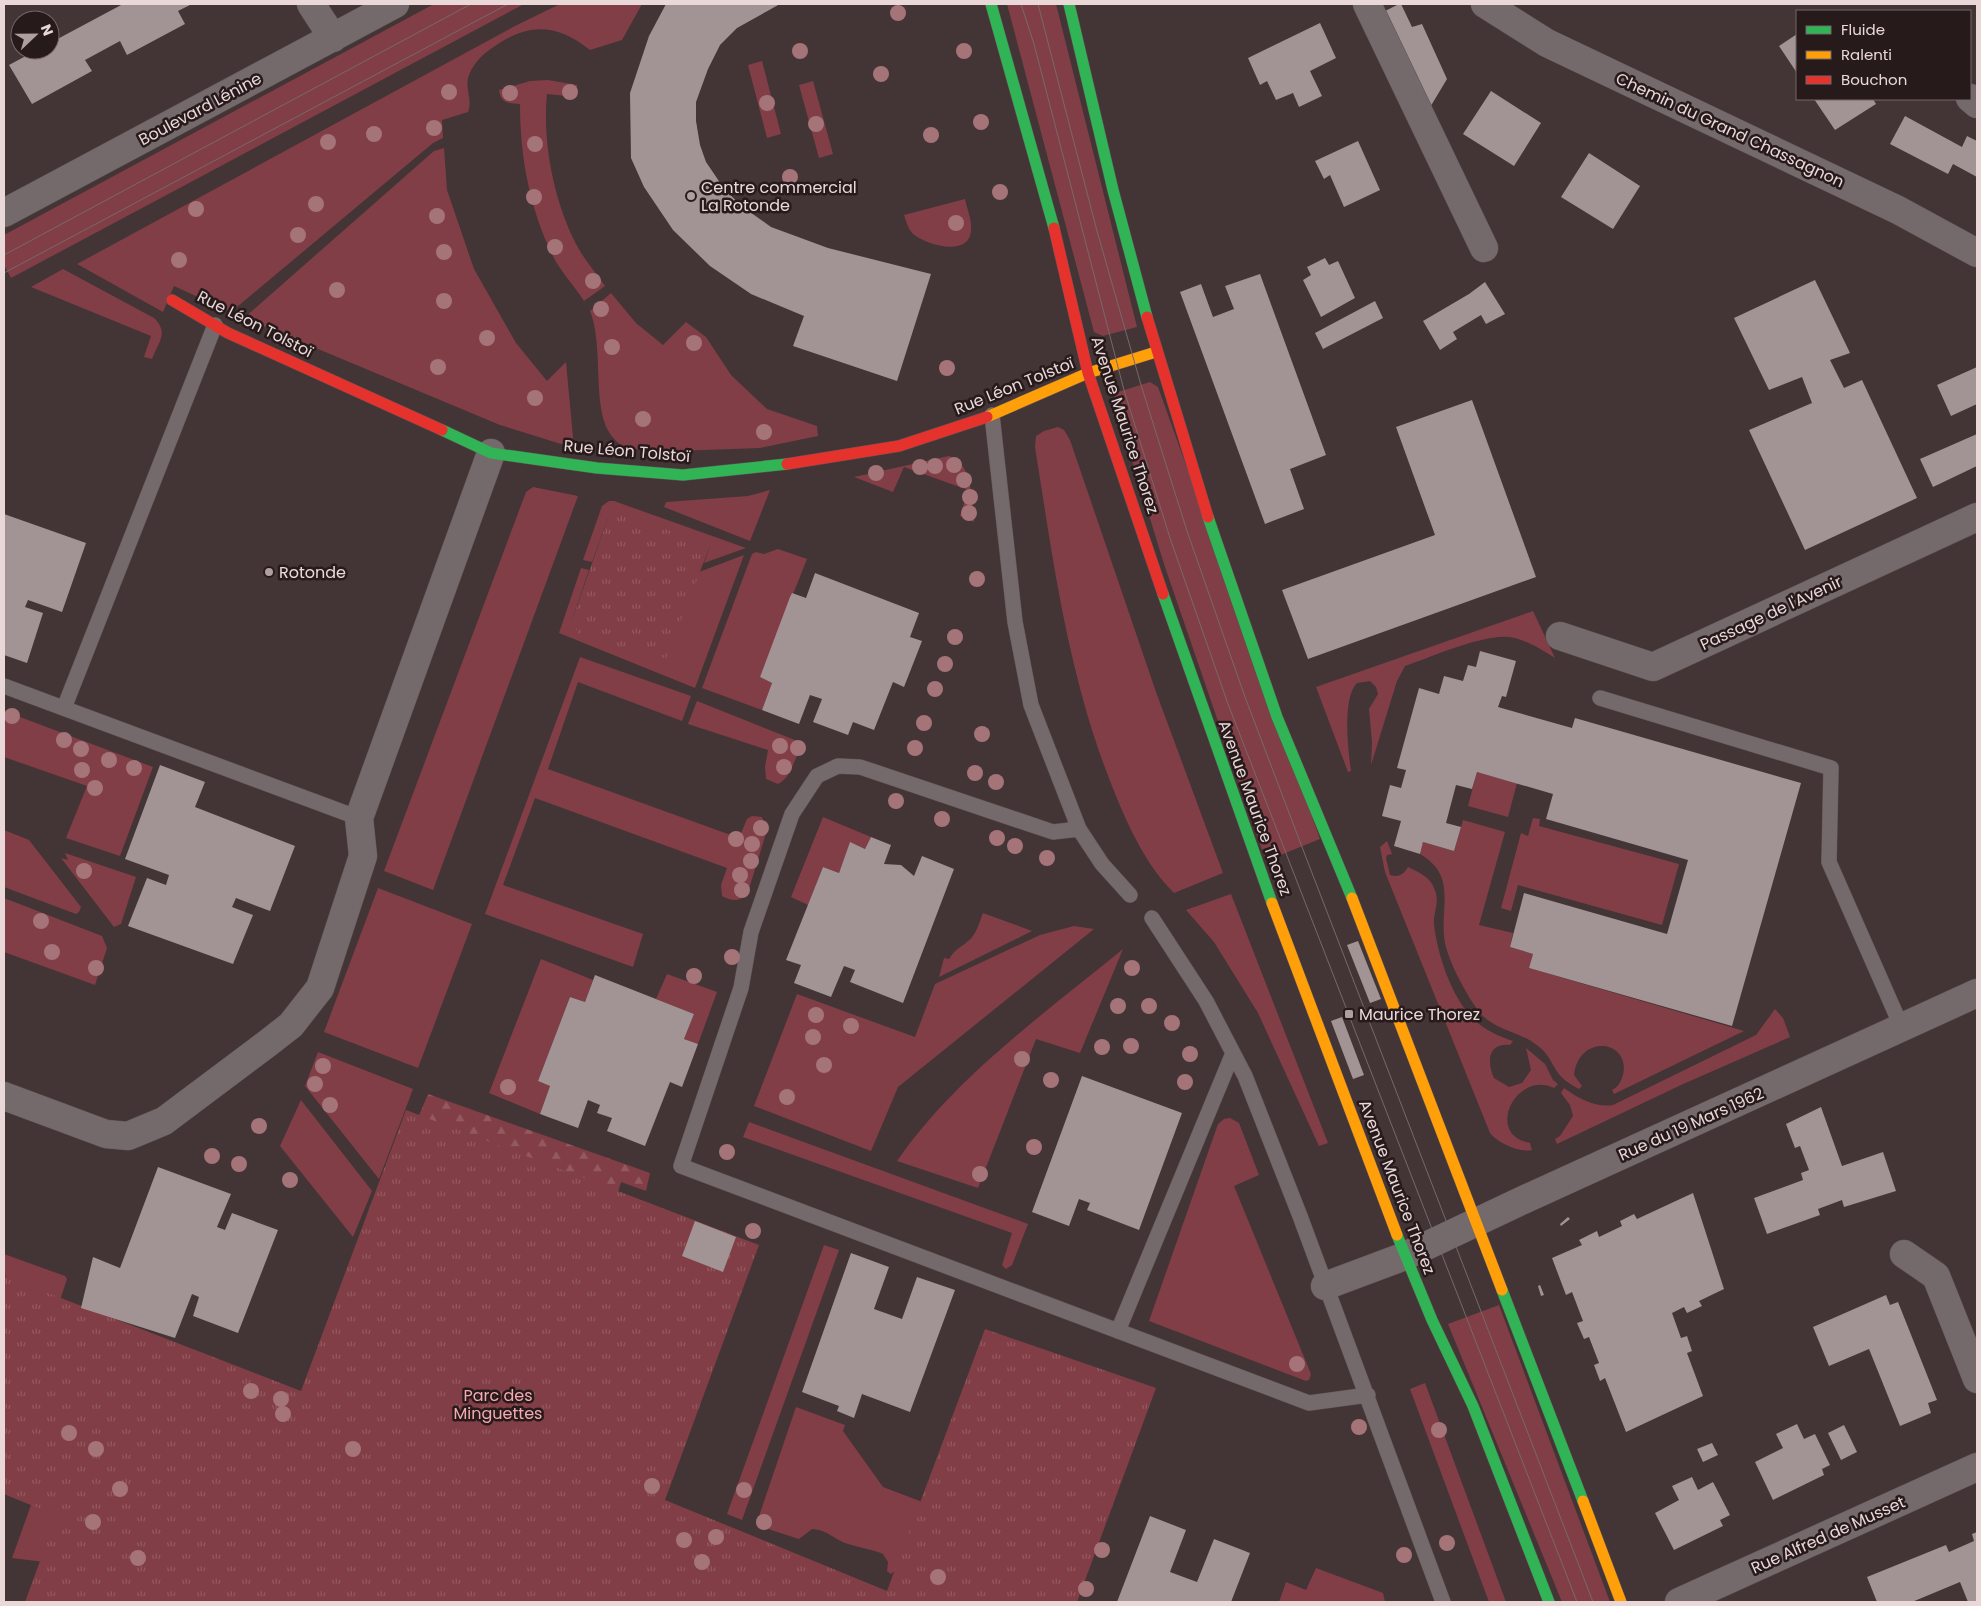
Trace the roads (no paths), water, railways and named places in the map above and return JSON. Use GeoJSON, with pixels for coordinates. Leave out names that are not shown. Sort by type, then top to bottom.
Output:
{"type":"FeatureCollection","features":[{"type":"Feature","properties":{"kind":"street"},"geometry":{"type":"LineString","coordinates":[[311,4],[333,38]]}},
{"type":"Feature","properties":{"kind":"street","name":"Boulevard Lénine"},"geometry":{"type":"LineString","coordinates":[[4,213],[395,4]]}},
{"type":"Feature","properties":{"kind":"street","name":"Avenue Maurice Thorez"},"geometry":{"type":"LineString","coordinates":[[991,4],[1054,227],[1088,373],[1261,875],[1405,1256],[1432,1320],[1473,1406],[1549,1602]]}},
{"type":"Feature","properties":{"kind":"street"},"geometry":{"type":"LineString","coordinates":[[1069,4],[1113,190],[1156,352],[1216,544],[1277,717],[1333,850],[1477,1221],[1621,1602]]}},
{"type":"Feature","properties":{"kind":"street"},"geometry":{"type":"LineString","coordinates":[[1367,4],[1484,248]]}},
{"type":"Feature","properties":{"kind":"street","name":"Chemin du Grand Chassagnon"},"geometry":{"type":"LineString","coordinates":[[1485,4],[1547,43],[1898,210],[1977,253]]}},
{"type":"Feature","properties":{"kind":"street","name":"Rue Léon Tolstoï"},"geometry":{"type":"LineString","coordinates":[[172,300],[214,325],[491,453],[597,468],[683,475],[783,465],[899,446],[992,415],[1088,373],[1156,352]]}},
{"type":"Feature","properties":{"kind":"street"},"geometry":{"type":"LineString","coordinates":[[4,1096],[106,1134],[128,1136],[164,1121],[292,1025],[320,988],[363,856],[358,818],[491,453]]}},
{"type":"Feature","properties":{"kind":"street","name":"Passage de l'Avenir"},"geometry":{"type":"LineString","coordinates":[[1560,636],[1653,667],[1977,517]]}},
{"type":"Feature","properties":{"kind":"street","name":"Rue du 19 Mars 1962"},"geometry":{"type":"LineString","coordinates":[[1326,1286],[1405,1256],[1477,1221],[1977,993]]}},
{"type":"Feature","properties":{"kind":"street"},"geometry":{"type":"LineString","coordinates":[[1904,1254],[1936,1276],[1977,1379]]}},
{"type":"Feature","properties":{"kind":"street","name":"Rue Alfred de Musset"},"geometry":{"type":"LineString","coordinates":[[1679,1602],[1977,1467]]}},
{"type":"Feature","properties":{"kind":"lane"},"geometry":{"type":"LineString","coordinates":[[64,708],[214,325]]}},
{"type":"Feature","properties":{"kind":"lane"},"geometry":{"type":"LineString","coordinates":[[992,415],[1015,622],[1031,705],[1079,829],[1102,864],[1130,896]]}},
{"type":"Feature","properties":{"kind":"lane"},"geometry":{"type":"LineString","coordinates":[[4,686],[358,818]]}},
{"type":"Feature","properties":{"kind":"lane"},"geometry":{"type":"LineString","coordinates":[[1600,698],[1831,768],[1829,862],[1902,1028]]}},
{"type":"Feature","properties":{"kind":"lane"},"geometry":{"type":"LineString","coordinates":[[1079,829],[1053,832],[860,767],[838,766],[817,776],[792,814],[779,848],[750,932],[741,988],[682,1166],[1309,1403],[1368,1395]]}},
{"type":"Feature","properties":{"kind":"lane"},"geometry":{"type":"LineString","coordinates":[[1152,918],[1206,1001],[1245,1076],[1368,1395],[1443,1602]]}},
{"type":"Feature","properties":{"kind":"lane"},"geometry":{"type":"LineString","coordinates":[[1118,1331],[1233,1054]]}},
{"type":"Feature","properties":{"kind":"tram line"},"geometry":{"type":"LineString","coordinates":[[4,255],[471,4]]}},
{"type":"Feature","properties":{"kind":"tram line"},"geometry":{"type":"LineString","coordinates":[[4,273],[508,4]]}},
{"type":"Feature","properties":{"kind":"tram line"},"geometry":{"type":"LineString","coordinates":[[1021,4],[1034,44],[1124,390],[1170,538],[1228,704],[1577,1602]]}},
{"type":"Feature","properties":{"kind":"tram line"},"geometry":{"type":"LineString","coordinates":[[1038,4],[1097,231],[1141,385],[1187,531],[1245,697],[1593,1602]]}},
{"type":"Feature","properties":{"kind":"place","name":"Centre commercial La Rotonde"},"geometry":{"type":"Point","coordinates":[691,196]}},
{"type":"Feature","properties":{"kind":"place","name":"Rotonde"},"geometry":{"type":"Point","coordinates":[269,572]}},
{"type":"Feature","properties":{"kind":"place","name":"Maurice Thorez"},"geometry":{"type":"Point","coordinates":[1349,1014]}},
{"type":"Feature","properties":{"kind":"park label","name":"Parc des Minguettes"},"geometry":{"type":"Point","coordinates":[498,1404]}}]}
